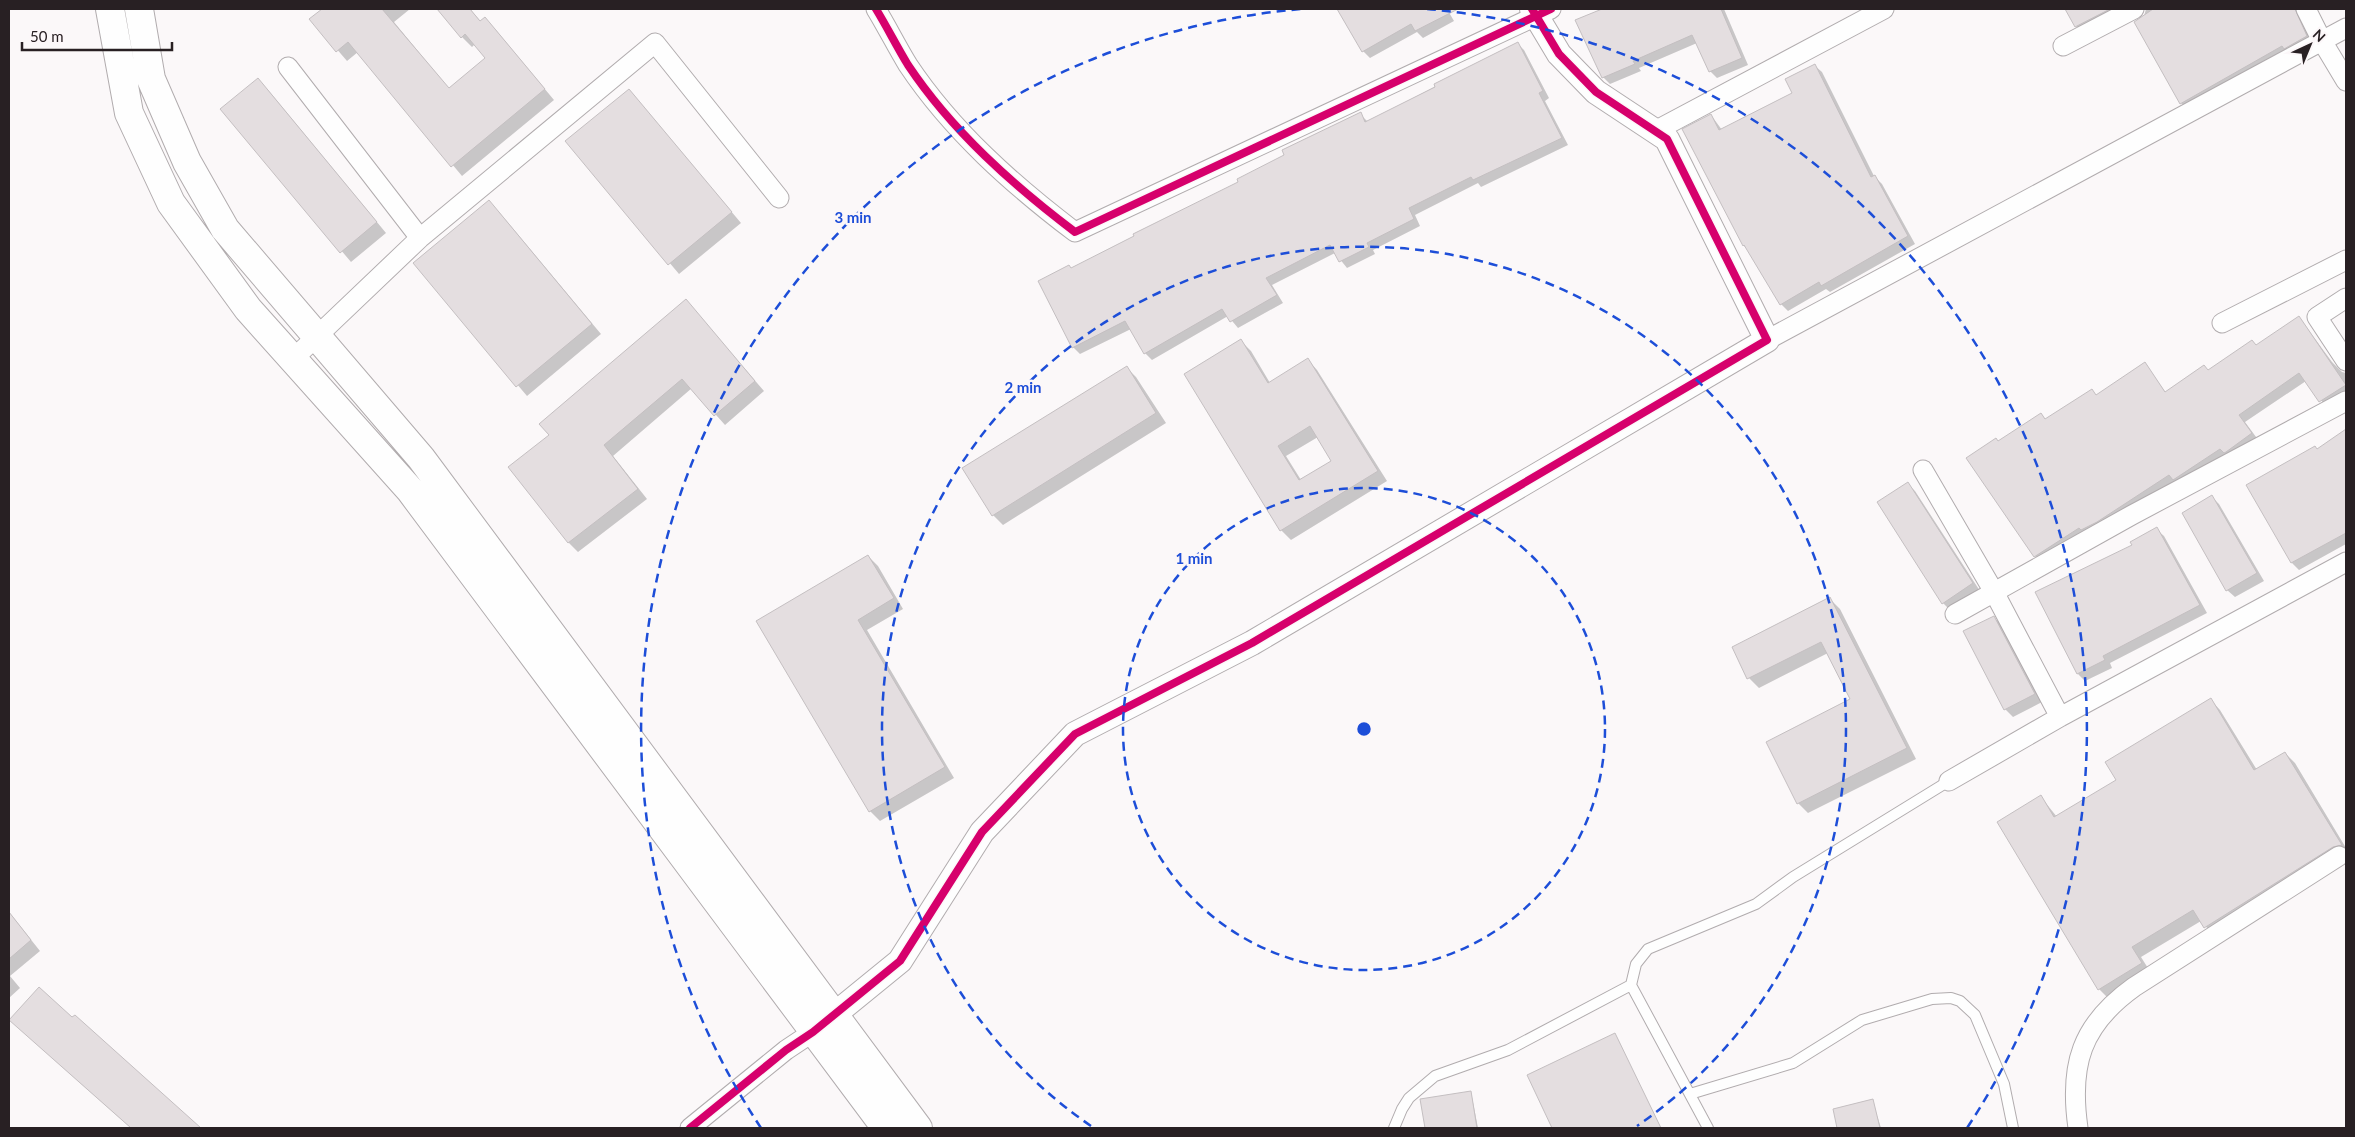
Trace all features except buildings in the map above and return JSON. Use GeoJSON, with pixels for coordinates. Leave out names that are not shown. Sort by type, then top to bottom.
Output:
{"type":"FeatureCollection","features":[{"type":"Feature","properties":{"kind":"main road"},"geometry":{"type":"LineString","coordinates":[[110,9],[129,113],[172,203],[248,309],[410,490],[886,1128]]}},
{"type":"Feature","properties":{"kind":"main road"},"geometry":{"type":"LineString","coordinates":[[139,9],[151,79],[187,162],[225,229],[420,458],[918,1128]]}},
{"type":"Feature","properties":{"kind":"street"},"geometry":{"type":"LineString","coordinates":[[876,9],[908,65],[966,136],[1032,199],[1075,232],[1539,11],[1559,54],[1596,92],[1667,139],[1766,340]]}},
{"type":"Feature","properties":{"kind":"street"},"geometry":{"type":"LineString","coordinates":[[1654,131],[1884,9]]}},
{"type":"Feature","properties":{"kind":"street"},"geometry":{"type":"LineString","coordinates":[[2063,46],[2134,9]]}},
{"type":"Feature","properties":{"kind":"street"},"geometry":{"type":"LineString","coordinates":[[2306,9],[2322,41],[2346,81]]}},
{"type":"Feature","properties":{"kind":"street"},"geometry":{"type":"LineString","coordinates":[[690,1128],[786,1050],[813,1032],[900,962],[982,832],[1075,734],[1252,644],[1766,340],[2346,28]]}},
{"type":"Feature","properties":{"kind":"street"},"geometry":{"type":"LineString","coordinates":[[292,360],[420,238],[655,44],[779,198]]}},
{"type":"Feature","properties":{"kind":"street"},"geometry":{"type":"LineString","coordinates":[[288,67],[420,238]]}},
{"type":"Feature","properties":{"kind":"street"},"geometry":{"type":"LineString","coordinates":[[2222,323],[2346,260]]}},
{"type":"Feature","properties":{"kind":"street"},"geometry":{"type":"LineString","coordinates":[[2346,298],[2317,316],[2346,361]]}},
{"type":"Feature","properties":{"kind":"street"},"geometry":{"type":"LineString","coordinates":[[1955,614],[2346,401]]}},
{"type":"Feature","properties":{"kind":"street"},"geometry":{"type":"LineString","coordinates":[[1923,470],[1994,592],[2060,717]]}},
{"type":"Feature","properties":{"kind":"street"},"geometry":{"type":"LineString","coordinates":[[1949,781],[2060,717],[2346,562]]}},
{"type":"Feature","properties":{"kind":"street"},"geometry":{"type":"LineString","coordinates":[[2078,1128],[2074,1102],[2077,1068],[2088,1036],[2108,1008],[2134,987],[2339,856]]}},
{"type":"Feature","properties":{"kind":"lane"},"geometry":{"type":"LineString","coordinates":[[1708,1128],[1631,985],[1636,964],[1648,949],[1756,904],[1793,877],[1949,781]]}},
{"type":"Feature","properties":{"kind":"lane"},"geometry":{"type":"LineString","coordinates":[[1394,1128],[1409,1098],[1435,1076],[1508,1050],[1631,985]]}},
{"type":"Feature","properties":{"kind":"lane"},"geometry":{"type":"LineString","coordinates":[[1690,1094],[1793,1063],[1862,1020],[1932,999],[1951,998],[1964,1004],[1975,1015],[2004,1084],[2013,1128]]}},
{"type":"Feature","properties":{"kind":"cycle path"},"geometry":{"type":"LineString","coordinates":[[876,9],[908,65],[944,112],[985,156],[1075,232],[1551,9]]}},
{"type":"Feature","properties":{"kind":"cycle path"},"geometry":{"type":"LineString","coordinates":[[690,1128],[900,961],[982,832],[1075,734],[1252,643],[1767,340],[1667,139],[1596,92],[1559,54],[1532,9]]}}]}
